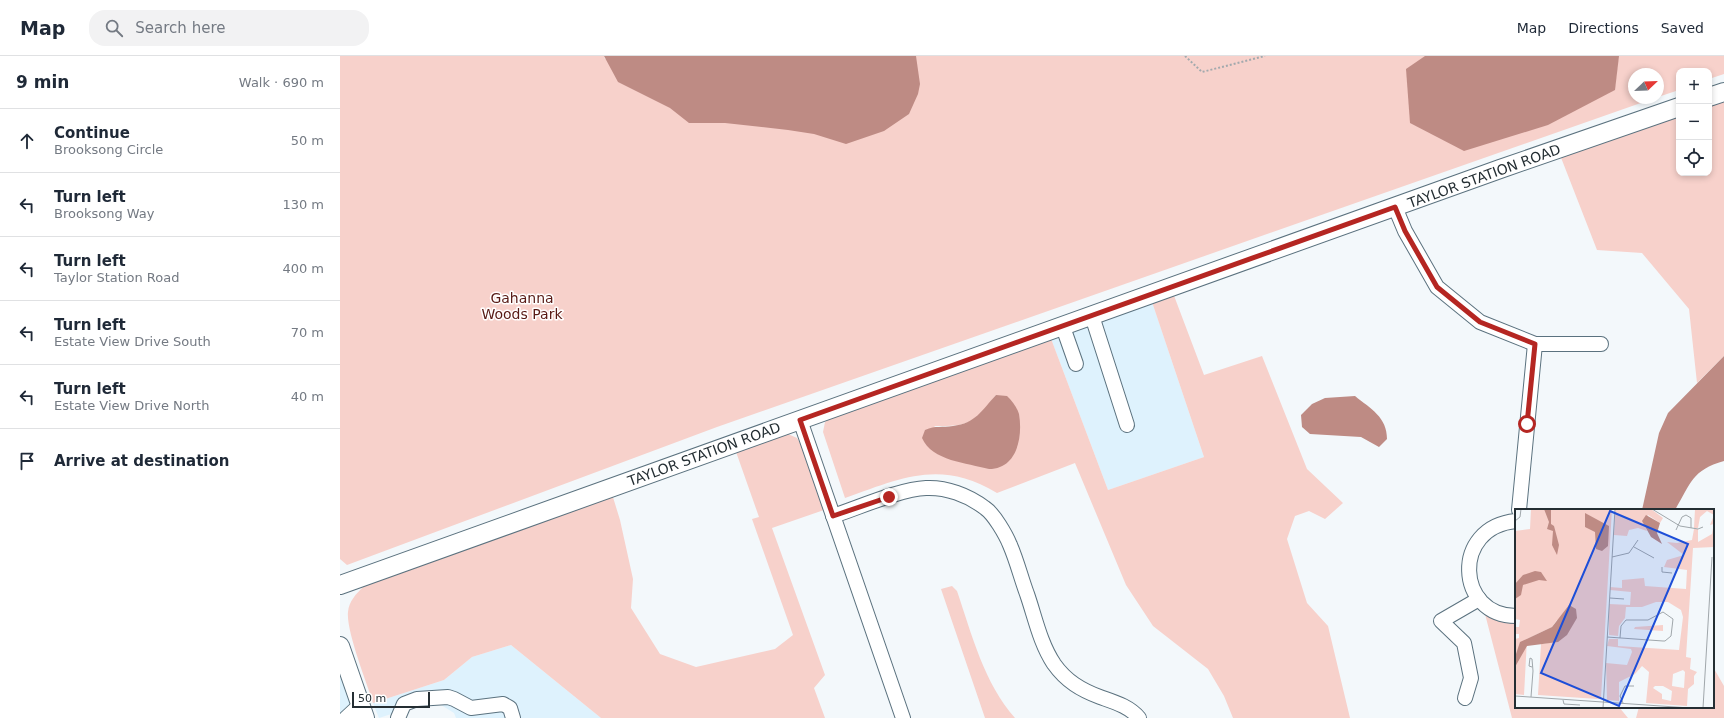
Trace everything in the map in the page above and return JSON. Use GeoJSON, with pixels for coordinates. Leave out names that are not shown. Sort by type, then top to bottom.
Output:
{"type":"FeatureCollection","features":[{"type":"Feature","properties":{"kind":"main road"},"geometry":{"type":"LineString","coordinates":[[1712,96],[1724,92]]}},
{"type":"Feature","properties":{"kind":"main road","name":"TAYLOR STATION ROAD"},"geometry":{"type":"LineString","coordinates":[[340,585],[1395,207],[1676,108]]}},
{"type":"Feature","properties":{"kind":"main road"},"geometry":{"type":"LineString","coordinates":[[340,646],[363,711]]}},
{"type":"Feature","properties":{"kind":"street"},"geometry":{"type":"LineString","coordinates":[[1395,207],[1405,231],[1437,287],[1480,322],[1535,344],[1601,344]]}},
{"type":"Feature","properties":{"kind":"street"},"geometry":{"type":"LineString","coordinates":[[1092,316],[1127,424]]}},
{"type":"Feature","properties":{"kind":"street"},"geometry":{"type":"LineString","coordinates":[[1063,327],[1076,364]]}},
{"type":"Feature","properties":{"kind":"street"},"geometry":{"type":"LineString","coordinates":[[1519,509],[1535,344]]}},
{"type":"Feature","properties":{"kind":"street"},"geometry":{"type":"LineString","coordinates":[[800,420],[903,718]]}},
{"type":"Feature","properties":{"kind":"street"},"geometry":{"type":"LineString","coordinates":[[833,516],[903,493],[925,488],[946,489],[966,497],[986,508],[999,525],[1010,544],[1044,643],[1055,664],[1064,676],[1075,685],[1087,692],[1120,704],[1139,718]]}},
{"type":"Feature","properties":{"kind":"street"},"geometry":{"type":"LineString","coordinates":[[1515,521],[1506,522],[1495,526],[1485,533],[1476,542],[1471,553],[1469,565],[1469,577],[1473,589],[1479,599],[1498,613],[1515,616]]}},
{"type":"Feature","properties":{"kind":"street"},"geometry":{"type":"LineString","coordinates":[[1465,698],[1471,678],[1464,643],[1442,621],[1479,599]]}},
{"type":"Feature","properties":{"kind":"street"},"geometry":{"type":"LineString","coordinates":[[398,718],[402,707],[407,702],[417,699],[448,697],[454,698],[471,708],[503,704],[510,708],[513,718]]}},
{"type":"Feature","properties":{"kind":"street"},"geometry":{"type":"LineString","coordinates":[[346,718],[363,711]]}},
{"type":"Feature","properties":{"kind":"path"},"geometry":{"type":"LineString","coordinates":[[1185,56],[1202,72],[1265,56]]}},
{"type":"Feature","properties":{"kind":"shaded area"},"geometry":{"type":"Polygon","coordinates":[[[604,56],[916,56],[920,84],[918,94],[909,114],[884,131],[846,144],[814,134],[788,130],[725,123],[689,123],[670,108],[618,82],[604,56]]]}},
{"type":"Feature","properties":{"kind":"shaded area"},"geometry":{"type":"Polygon","coordinates":[[[1425,56],[1619,56],[1615,90],[1548,125],[1464,151],[1410,123],[1406,69],[1425,56]]]}},
{"type":"Feature","properties":{"kind":"shaded area"},"geometry":{"type":"Polygon","coordinates":[[[1151,299],[1204,457],[1108,490],[1050,336],[1151,299]]]}},
{"type":"Feature","properties":{"kind":"shaded area"},"geometry":{"type":"Polygon","coordinates":[[[1724,356],[1724,461],[1699,473],[1689,485],[1676,509],[1642,509],[1659,433],[1668,413],[1724,356]]]}},
{"type":"Feature","properties":{"kind":"shaded area"},"geometry":{"type":"Polygon","coordinates":[[[996,395],[1007,396],[1014,404],[1019,414],[1019,442],[1012,458],[1006,464],[998,468],[989,469],[961,463],[934,452],[927,446],[922,438],[925,430],[936,427],[953,426],[967,422],[978,415],[996,395]]]}},
{"type":"Feature","properties":{"kind":"shaded area"},"geometry":{"type":"Polygon","coordinates":[[[1355,396],[1377,414],[1384,425],[1387,439],[1379,447],[1361,437],[1310,434],[1302,427],[1301,415],[1312,404],[1325,398],[1355,396]]]}},
{"type":"Feature","properties":{"kind":"shaded area"},"geometry":{"type":"Polygon","coordinates":[[[511,645],[601,718],[456,718],[454,713],[438,703],[416,706],[379,718],[373,703],[444,680],[472,657],[511,645]]]}},
{"type":"Feature","properties":{"kind":"shaded area"},"geometry":{"type":"Polygon","coordinates":[[[340,662],[359,718],[340,718],[340,662]]]}},
{"type":"Feature","properties":{"kind":"green space","name":"Gahanna Woods Park"},"geometry":{"type":"Polygon","coordinates":[[[340,56],[604,56],[605,59],[757,56],[1724,56],[1724,74],[1712,78],[1712,68],[1676,68],[1676,91],[1664,95],[1664,68],[1628,68],[1628,104],[1638,104],[717,427],[347,565],[340,559],[340,56]]]}},
{"type":"Feature","properties":{"kind":"green space"},"geometry":{"type":"Polygon","coordinates":[[[1724,97],[1724,356],[1697,383],[1689,309],[1642,253],[1597,250],[1560,155],[1676,114],[1676,176],[1712,176],[1712,102],[1724,97]]]}},
{"type":"Feature","properties":{"kind":"green space"},"geometry":{"type":"Polygon","coordinates":[[[1173,293],[1204,375],[1262,356],[1307,469],[1343,503],[1325,519],[1309,511],[1295,516],[1287,539],[1307,603],[1328,626],[1350,718],[1233,718],[1224,696],[1208,669],[1153,626],[1126,585],[1075,463],[997,493],[976,483],[957,477],[939,474],[921,475],[903,479],[845,498],[823,432],[825,422],[836,414],[1050,336],[1108,490],[1204,457],[1151,299],[1173,293]],[[996,395],[977,417],[967,423],[934,426],[989,469],[996,395]]]}},
{"type":"Feature","properties":{"kind":"green space"},"geometry":{"type":"Polygon","coordinates":[[[788,434],[797,438],[803,448],[824,510],[772,528],[825,675],[814,688],[825,718],[601,718],[511,645],[472,657],[444,680],[373,703],[353,644],[348,621],[348,612],[351,601],[364,586],[612,494],[620,520],[633,579],[631,608],[660,654],[696,667],[775,649],[793,635],[752,519],[759,517],[735,449],[788,434]]]}},
{"type":"Feature","properties":{"kind":"green space"},"geometry":{"type":"Polygon","coordinates":[[[952,586],[957,591],[987,674],[995,690],[1015,718],[985,718],[941,589],[952,586]]]}},
{"type":"Feature","properties":{"kind":"green space"},"geometry":{"type":"Polygon","coordinates":[[[1485,614],[1508,620],[1515,620],[1515,708],[1620,708],[1628,718],[1512,718],[1485,614]]]}},
{"type":"Feature","properties":{"kind":"green space"},"geometry":{"type":"Polygon","coordinates":[[[1714,669],[1724,686],[1724,718],[1636,718],[1639,708],[1714,708],[1714,669]]]}},
{"type":"Feature","properties":{"kind":"route"},"geometry":{"type":"LineString","coordinates":[[889,497],[833,516],[800,420],[1395,207],[1405,231],[1437,287],[1480,322],[1535,344],[1527,424]]}}]}
